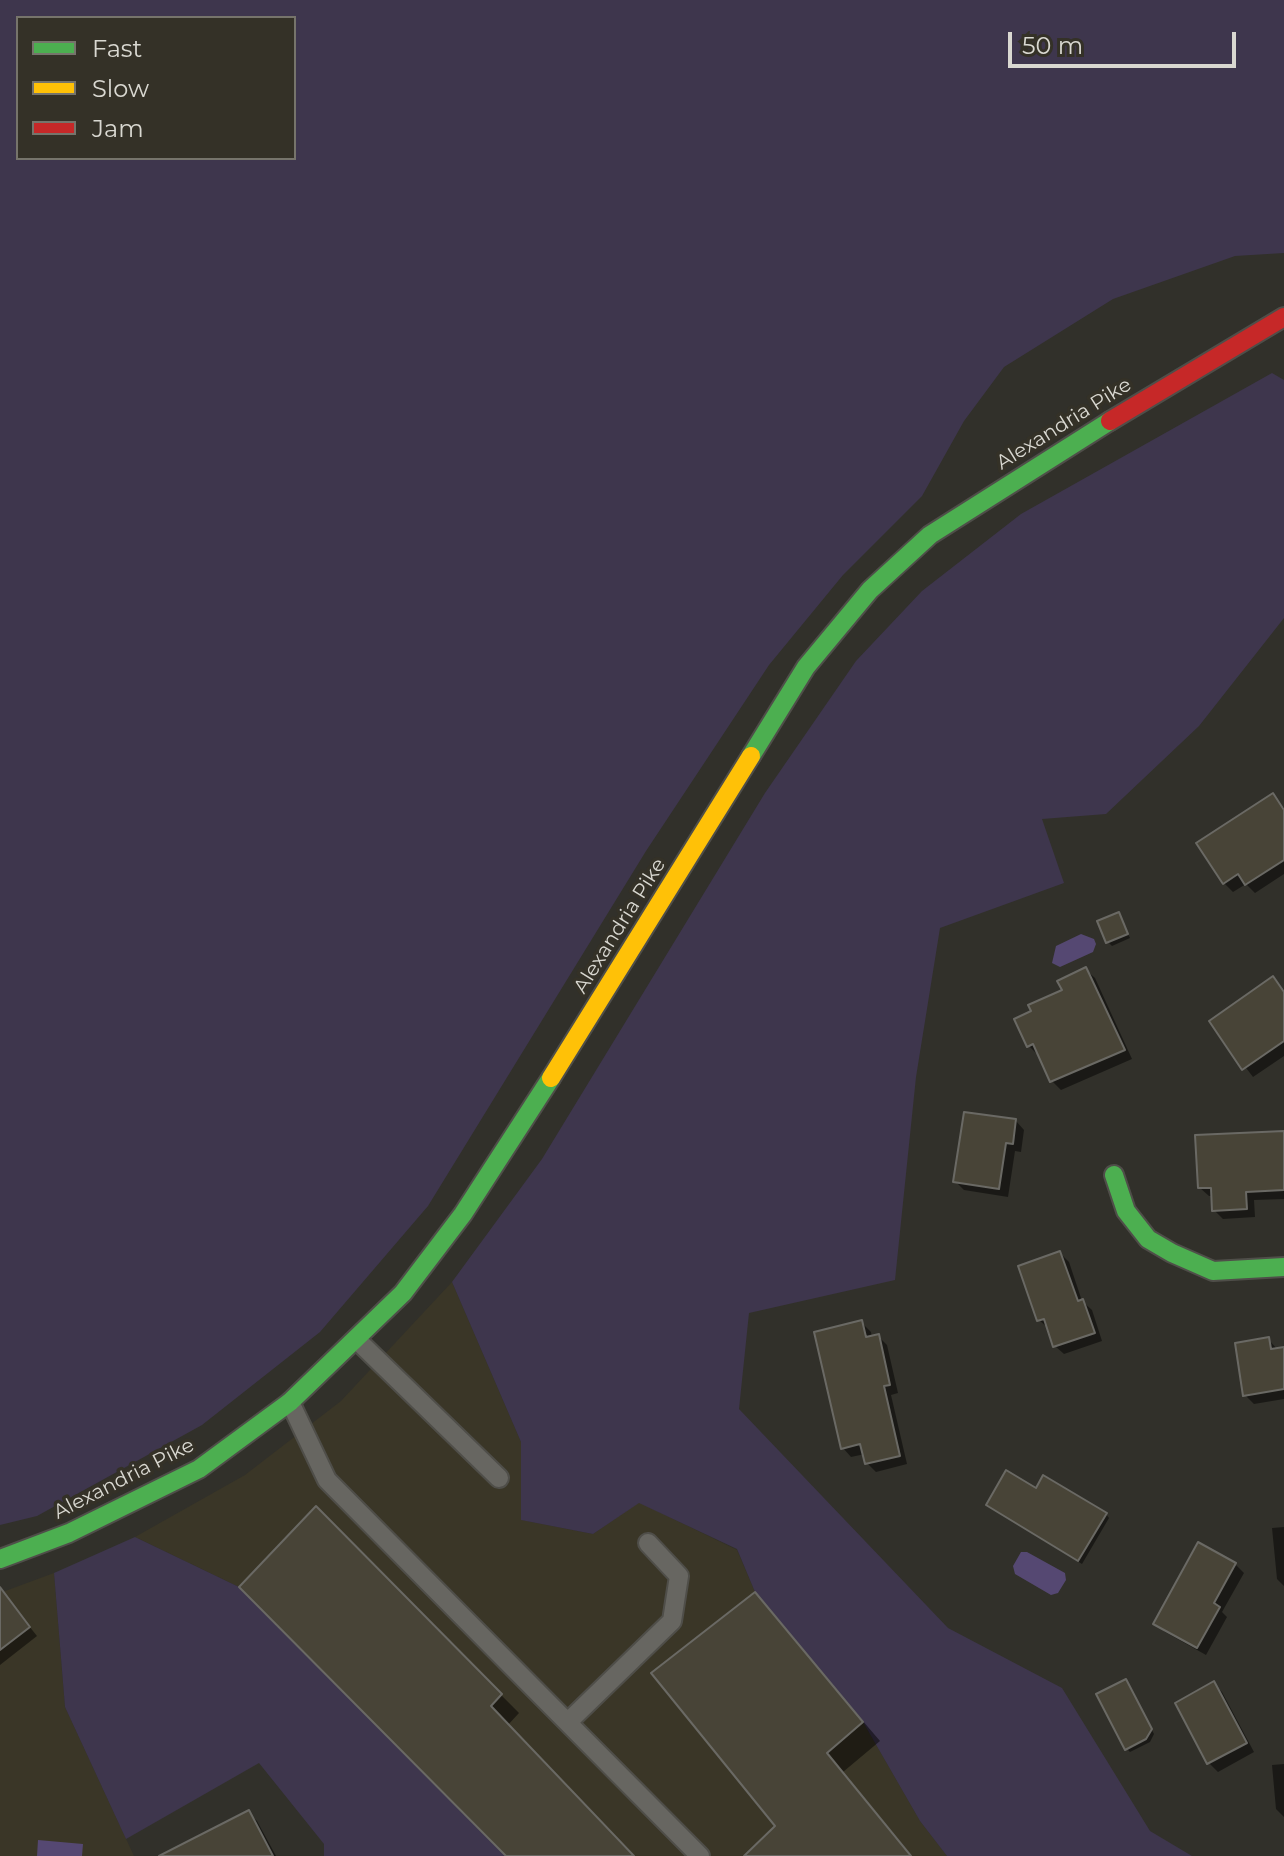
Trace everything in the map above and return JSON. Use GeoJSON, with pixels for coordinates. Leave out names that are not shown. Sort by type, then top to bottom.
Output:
{"type":"FeatureCollection","features":[{"type":"Feature","properties":{"kind":"main road","name":"Alexandria Pike"},"geometry":{"type":"LineString","coordinates":[[0,1559],[69,1533],[199,1469],[290,1402],[403,1293],[463,1214],[549,1082],[806,667],[870,590],[930,535],[1059,451],[1284,317]]}},
{"type":"Feature","properties":{"kind":"main road"},"geometry":{"type":"LineString","coordinates":[[1114,1175],[1126,1211],[1148,1239],[1172,1253],[1213,1271],[1284,1267]]}},
{"type":"Feature","properties":{"kind":"lane"},"geometry":{"type":"LineString","coordinates":[[356,1339],[499,1478]]}},
{"type":"Feature","properties":{"kind":"lane"},"geometry":{"type":"LineString","coordinates":[[290,1402],[327,1480],[700,1856]]}},
{"type":"Feature","properties":{"kind":"lane"},"geometry":{"type":"LineString","coordinates":[[568,1722],[672,1621],[679,1576],[648,1543]]}},
{"type":"Feature","properties":{"kind":"shaded area"},"geometry":{"type":"Polygon","coordinates":[[[0,0],[1284,0],[1284,253],[1235,256],[1113,299],[1004,367],[964,421],[922,496],[843,575],[769,665],[646,851],[428,1206],[320,1332],[202,1425],[37,1516],[0,1525],[0,0]]]}},
{"type":"Feature","properties":{"kind":"shaded area"},"geometry":{"type":"Polygon","coordinates":[[[1272,373],[1284,380],[1284,618],[1199,726],[1106,814],[1042,819],[1064,883],[940,928],[916,1077],[895,1280],[749,1313],[739,1409],[948,1628],[1062,1688],[1150,1831],[1192,1856],[947,1856],[920,1821],[863,1722],[755,1592],[737,1549],[639,1503],[593,1534],[521,1520],[521,1442],[452,1282],[542,1159],[765,793],[856,661],[922,591],[1021,514],[1272,373]]]}},
{"type":"Feature","properties":{"kind":"shaded area"},"geometry":{"type":"Polygon","coordinates":[[[1081,934],[1094,939],[1093,952],[1060,967],[1052,963],[1056,946],[1081,934]]]}},
{"type":"Feature","properties":{"kind":"shaded area"},"geometry":{"type":"Polygon","coordinates":[[[452,1282],[521,1442],[522,1520],[593,1534],[639,1502],[737,1550],[755,1592],[863,1722],[920,1821],[947,1856],[506,1856],[239,1587],[135,1537],[245,1475],[341,1401],[452,1282]]]}},
{"type":"Feature","properties":{"kind":"shaded area"},"geometry":{"type":"Polygon","coordinates":[[[135,1537],[239,1587],[506,1856],[324,1856],[324,1844],[259,1763],[126,1839],[65,1707],[54,1573],[135,1537]]]}},
{"type":"Feature","properties":{"kind":"shaded area"},"geometry":{"type":"Polygon","coordinates":[[[1021,1552],[1027,1552],[1065,1573],[1066,1580],[1058,1593],[1051,1595],[1015,1574],[1013,1566],[1021,1552]]]}},
{"type":"Feature","properties":{"kind":"shaded area"},"geometry":{"type":"Polygon","coordinates":[[[54,1573],[65,1707],[134,1856],[0,1856],[0,1593],[54,1573]]]}},
{"type":"Feature","properties":{"kind":"shaded area"},"geometry":{"type":"Polygon","coordinates":[[[38,1840],[83,1844],[82,1856],[37,1856],[38,1840]]]}},
{"type":"Feature","properties":{"kind":"building"},"geometry":{"type":"Polygon","coordinates":[[[1273,793],[1284,810],[1284,860],[1245,885],[1238,874],[1223,884],[1196,843],[1273,793]]]}},
{"type":"Feature","properties":{"kind":"building"},"geometry":{"type":"Polygon","coordinates":[[[1119,912],[1128,934],[1106,943],[1097,921],[1119,912]]]}},
{"type":"Feature","properties":{"kind":"building"},"geometry":{"type":"Polygon","coordinates":[[[1086,967],[1125,1050],[1050,1082],[1033,1044],[1027,1047],[1014,1019],[1031,1011],[1028,1005],[1062,990],[1057,981],[1086,967]]]}},
{"type":"Feature","properties":{"kind":"building"},"geometry":{"type":"Polygon","coordinates":[[[1273,976],[1284,992],[1284,1041],[1242,1070],[1209,1021],[1273,976]]]}},
{"type":"Feature","properties":{"kind":"building"},"geometry":{"type":"Polygon","coordinates":[[[964,1112],[1016,1119],[1013,1144],[1006,1143],[999,1189],[953,1182],[964,1112]]]}},
{"type":"Feature","properties":{"kind":"building"},"geometry":{"type":"Polygon","coordinates":[[[1284,1131],[1284,1190],[1246,1192],[1247,1209],[1212,1211],[1211,1188],[1198,1188],[1195,1135],[1284,1131]]]}},
{"type":"Feature","properties":{"kind":"building"},"geometry":{"type":"Polygon","coordinates":[[[1060,1251],[1078,1301],[1083,1299],[1095,1333],[1053,1347],[1044,1319],[1037,1321],[1018,1266],[1060,1251]]]}},
{"type":"Feature","properties":{"kind":"building"},"geometry":{"type":"Polygon","coordinates":[[[862,1320],[866,1337],[879,1334],[890,1385],[884,1386],[900,1456],[865,1464],[860,1444],[841,1449],[814,1332],[862,1320]]]}},
{"type":"Feature","properties":{"kind":"building"},"geometry":{"type":"Polygon","coordinates":[[[1269,1337],[1271,1349],[1284,1347],[1284,1389],[1243,1396],[1235,1343],[1269,1337]]]}},
{"type":"Feature","properties":{"kind":"building"},"geometry":{"type":"Polygon","coordinates":[[[1006,1470],[1036,1488],[1043,1475],[1107,1513],[1078,1561],[986,1505],[1006,1470]]]}},
{"type":"Feature","properties":{"kind":"building"},"geometry":{"type":"Polygon","coordinates":[[[316,1506],[502,1694],[491,1706],[634,1856],[506,1856],[239,1587],[316,1506]]]}},
{"type":"Feature","properties":{"kind":"building"},"geometry":{"type":"Polygon","coordinates":[[[1198,1542],[1236,1563],[1214,1603],[1220,1607],[1197,1648],[1153,1624],[1198,1542]]]}},
{"type":"Feature","properties":{"kind":"building"},"geometry":{"type":"Polygon","coordinates":[[[0,1587],[30,1627],[0,1650],[0,1587]]]}},
{"type":"Feature","properties":{"kind":"building"},"geometry":{"type":"Polygon","coordinates":[[[755,1592],[863,1722],[827,1753],[911,1856],[744,1856],[775,1826],[651,1673],[755,1592]]]}},
{"type":"Feature","properties":{"kind":"building"},"geometry":{"type":"Polygon","coordinates":[[[1126,1679],[1152,1729],[1146,1739],[1125,1750],[1096,1694],[1126,1679]]]}},
{"type":"Feature","properties":{"kind":"building"},"geometry":{"type":"Polygon","coordinates":[[[1214,1681],[1247,1743],[1207,1764],[1175,1703],[1214,1681]]]}},
{"type":"Feature","properties":{"kind":"building"},"geometry":{"type":"Polygon","coordinates":[[[249,1810],[273,1856],[159,1856],[249,1810]]]}},
{"type":"Feature","properties":{"kind":"traffic: fast"},"geometry":{"type":"LineString","coordinates":[[751,756],[806,667],[870,590],[930,535],[1110,421]]}},
{"type":"Feature","properties":{"kind":"traffic: fast"},"geometry":{"type":"LineString","coordinates":[[0,1559],[69,1533],[199,1469],[290,1402],[403,1293],[463,1214],[551,1078]]}},
{"type":"Feature","properties":{"kind":"traffic: fast"},"geometry":{"type":"LineString","coordinates":[[1114,1175],[1126,1211],[1148,1239],[1172,1253],[1213,1271],[1284,1267]]}},
{"type":"Feature","properties":{"kind":"traffic: slow"},"geometry":{"type":"LineString","coordinates":[[551,1078],[751,756]]}},
{"type":"Feature","properties":{"kind":"traffic: jam"},"geometry":{"type":"LineString","coordinates":[[1110,421],[1284,317]]}}]}
